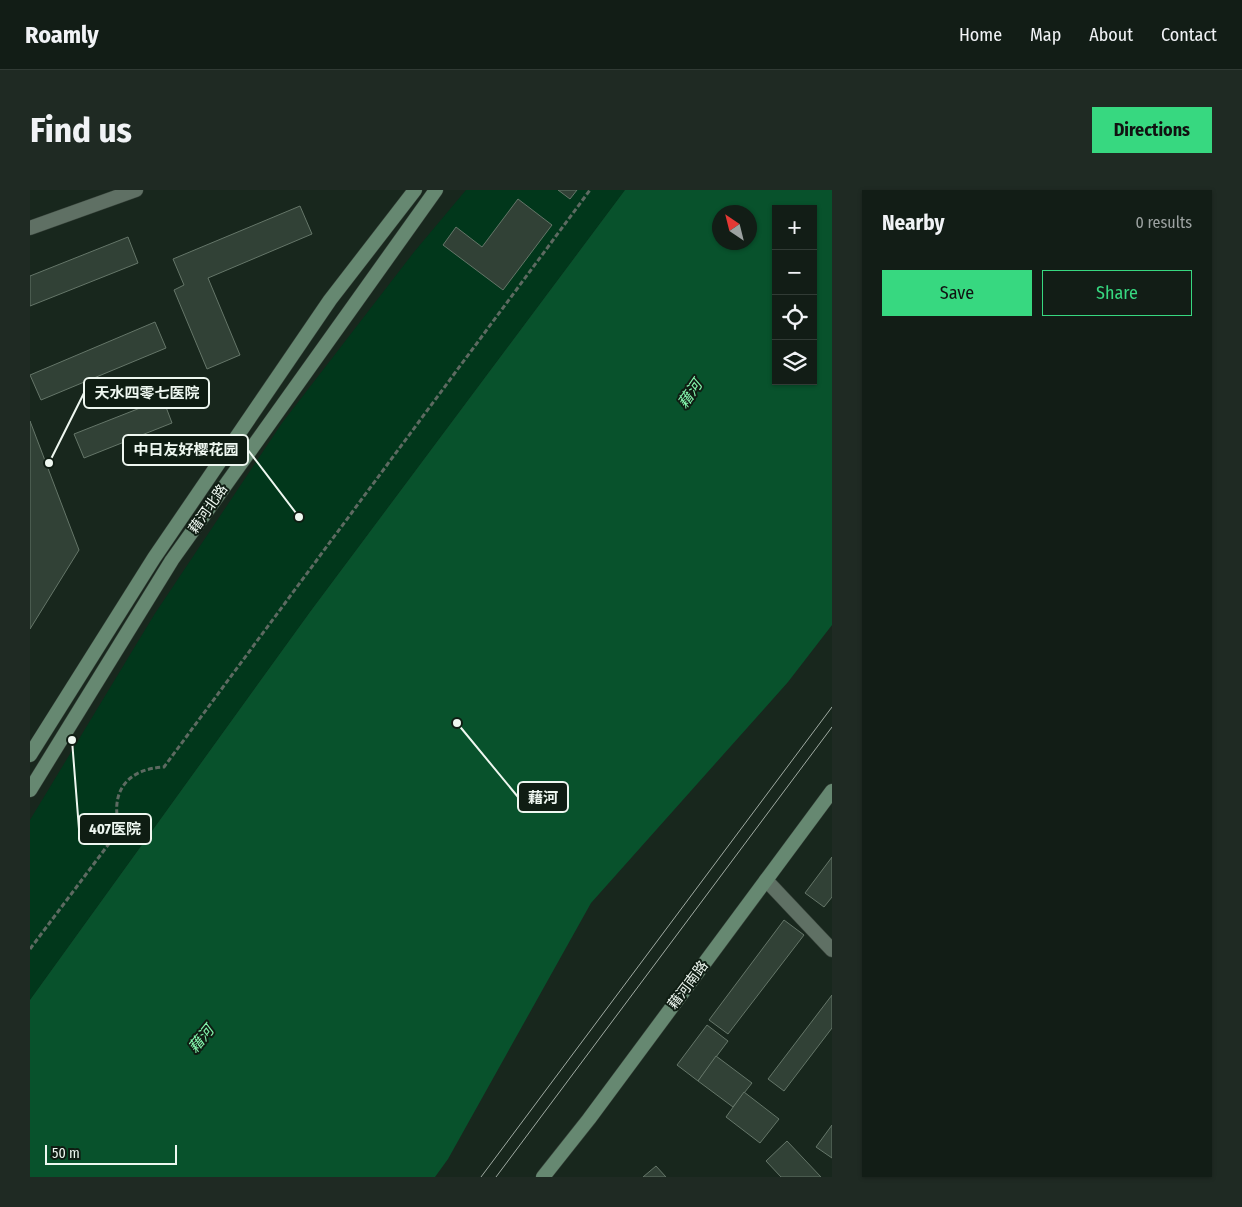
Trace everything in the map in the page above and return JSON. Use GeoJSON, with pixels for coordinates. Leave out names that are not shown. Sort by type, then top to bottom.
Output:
{"type":"FeatureCollection","features":[{"type":"Feature","properties":{"kind":"main road","name":"藉河北路"},"geometry":{"type":"LineString","coordinates":[[30,754],[154,558],[330,300],[415,190]]}},
{"type":"Feature","properties":{"kind":"main road","name":"藉河北路"},"geometry":{"type":"LineString","coordinates":[[30,790],[172,560],[436,190]]}},
{"type":"Feature","properties":{"kind":"main road","name":"藉河南路"},"geometry":{"type":"LineString","coordinates":[[543,1177],[589,1119],[832,791]]}},
{"type":"Feature","properties":{"kind":"street"},"geometry":{"type":"LineString","coordinates":[[30,228],[136,190]]}},
{"type":"Feature","properties":{"kind":"street"},"geometry":{"type":"LineString","coordinates":[[766,880],[832,950]]}},
{"type":"Feature","properties":{"kind":"path"},"geometry":{"type":"LineString","coordinates":[[30,949],[120,829],[116,817],[116,804],[120,791],[127,780],[144,770],[164,767],[590,190]]}},
{"type":"Feature","properties":{"kind":"shaded area"},"geometry":{"type":"Polygon","coordinates":[[[466,190],[625,190],[310,612],[30,1000],[30,820],[154,615],[282,423],[414,252],[466,190]]]}},
{"type":"Feature","properties":{"kind":"water"},"geometry":{"type":"Polygon","coordinates":[[[625,190],[832,190],[832,625],[788,682],[591,903],[448,1159],[435,1177],[30,1177],[30,1000],[310,612],[625,190]]]}},
{"type":"Feature","properties":{"kind":"building"},"geometry":{"type":"Polygon","coordinates":[[[558,190],[577,190],[570,199],[558,190]]]}},
{"type":"Feature","properties":{"kind":"building"},"geometry":{"type":"Polygon","coordinates":[[[518,199],[552,225],[503,290],[443,245],[456,227],[482,247],[518,199]]]}},
{"type":"Feature","properties":{"kind":"building"},"geometry":{"type":"Polygon","coordinates":[[[300,206],[312,234],[208,278],[240,355],[207,369],[174,290],[184,285],[173,259],[300,206]]]}},
{"type":"Feature","properties":{"kind":"building"},"geometry":{"type":"Polygon","coordinates":[[[128,237],[138,263],[30,306],[30,276],[128,237]]]}},
{"type":"Feature","properties":{"kind":"building"},"geometry":{"type":"Polygon","coordinates":[[[155,322],[166,348],[41,400],[30,375],[155,322]]]}},
{"type":"Feature","properties":{"kind":"building"},"geometry":{"type":"Polygon","coordinates":[[[163,399],[172,423],[84,458],[74,434],[163,399]]]}},
{"type":"Feature","properties":{"kind":"building"},"geometry":{"type":"Polygon","coordinates":[[[30,421],[79,550],[30,629],[30,421]]]}},
{"type":"Feature","properties":{"kind":"building"},"geometry":{"type":"Polygon","coordinates":[[[832,857],[832,897],[824,907],[805,893],[832,857]]]}},
{"type":"Feature","properties":{"kind":"building"},"geometry":{"type":"Polygon","coordinates":[[[784,920],[804,935],[728,1034],[709,1020],[784,920]]]}},
{"type":"Feature","properties":{"kind":"building"},"geometry":{"type":"Polygon","coordinates":[[[832,995],[832,1028],[784,1091],[768,1079],[832,995]]]}},
{"type":"Feature","properties":{"kind":"building"},"geometry":{"type":"Polygon","coordinates":[[[707,1025],[728,1041],[698,1081],[677,1065],[707,1025]]]}},
{"type":"Feature","properties":{"kind":"building"},"geometry":{"type":"Polygon","coordinates":[[[716,1056],[752,1083],[733,1107],[698,1081],[716,1056]]]}},
{"type":"Feature","properties":{"kind":"building"},"geometry":{"type":"Polygon","coordinates":[[[744,1092],[779,1119],[760,1143],[726,1117],[744,1092]]]}},
{"type":"Feature","properties":{"kind":"building"},"geometry":{"type":"Polygon","coordinates":[[[832,1125],[832,1158],[816,1147],[832,1125]]]}},
{"type":"Feature","properties":{"kind":"building"},"geometry":{"type":"Polygon","coordinates":[[[787,1141],[821,1177],[781,1177],[766,1161],[787,1141]]]}},
{"type":"Feature","properties":{"kind":"building"},"geometry":{"type":"Polygon","coordinates":[[[656,1166],[666,1177],[643,1177],[656,1166]]]}},
{"type":"Feature","properties":{"kind":"tram line"},"geometry":{"type":"LineString","coordinates":[[481,1177],[832,707]]}},
{"type":"Feature","properties":{"kind":"tram line"},"geometry":{"type":"LineString","coordinates":[[496,1177],[832,727]]}},
{"type":"Feature","properties":{"kind":"place","name":"天水四零七医院"},"geometry":{"type":"Point","coordinates":[49,463]}},
{"type":"Feature","properties":{"kind":"place","name":"中日友好樱花园"},"geometry":{"type":"Point","coordinates":[299,517]}},
{"type":"Feature","properties":{"kind":"place","name":"藉河"},"geometry":{"type":"Point","coordinates":[457,723]}},
{"type":"Feature","properties":{"kind":"place","name":"407医院"},"geometry":{"type":"Point","coordinates":[72,740]}}]}
